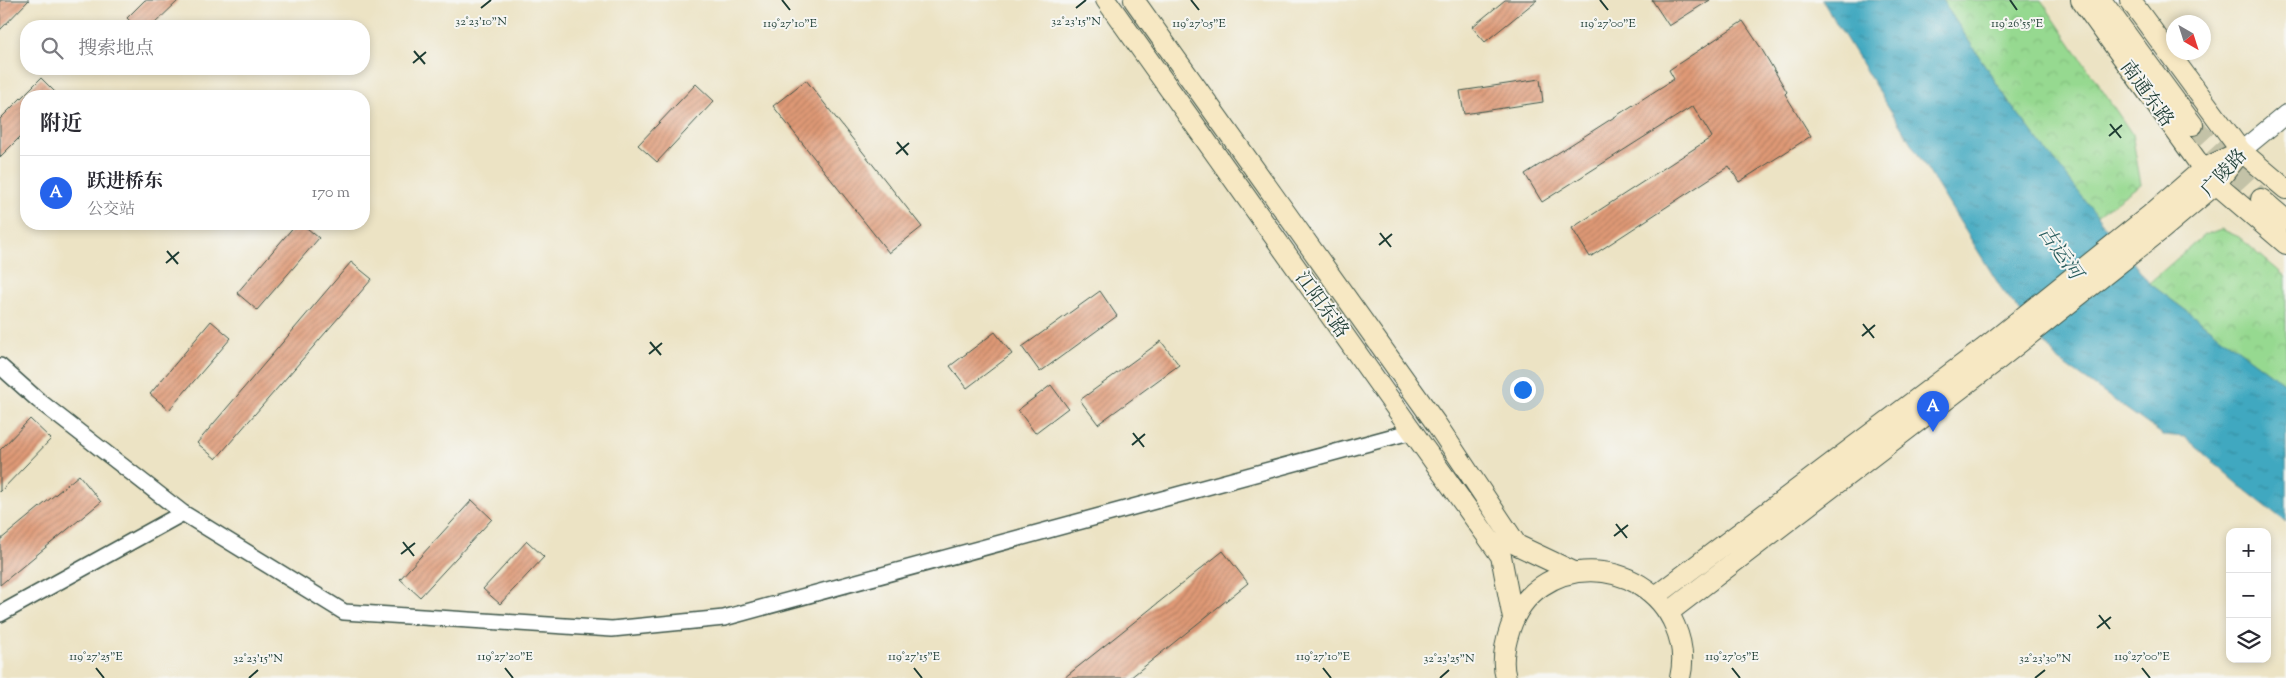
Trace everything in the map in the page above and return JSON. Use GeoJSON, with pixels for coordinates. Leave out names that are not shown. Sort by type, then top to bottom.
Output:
{"type":"FeatureCollection","features":[{"type":"Feature","properties":{"kind":"main road","name":"江阳东路"},"geometry":{"type":"LineString","coordinates":[[1106,0],[1501,556],[1514,619]]}},
{"type":"Feature","properties":{"kind":"main road","name":"江阳东路"},"geometry":{"type":"LineString","coordinates":[[1134,0],[1437,425],[1517,545],[1574,572]]}},
{"type":"Feature","properties":{"kind":"main road","name":"南通东路"},"geometry":{"type":"LineString","coordinates":[[2081,0],[2203,169],[2216,184],[2286,244]]}},
{"type":"Feature","properties":{"kind":"main road"},"geometry":{"type":"LineString","coordinates":[[2101,0],[2193,125]]}},
{"type":"Feature","properties":{"kind":"main road"},"geometry":{"type":"LineString","coordinates":[[2130,0],[2241,151],[2286,189]]}},
{"type":"Feature","properties":{"kind":"main road"},"geometry":{"type":"LineString","coordinates":[[1669,612],[2155,223],[2203,169],[2241,151]]}},
{"type":"Feature","properties":{"kind":"main road","name":"广陵路"},"geometry":{"type":"LineString","coordinates":[[2155,223],[2216,184],[2241,151]]}},
{"type":"Feature","properties":{"kind":"main road"},"geometry":{"type":"LineString","coordinates":[[2261,199],[2286,220]]}},
{"type":"Feature","properties":{"kind":"main road"},"geometry":{"type":"LineString","coordinates":[[1656,596],[1988,356]]}},
{"type":"Feature","properties":{"kind":"main road"},"geometry":{"type":"LineString","coordinates":[[1506,678],[1505,646],[1514,619],[1528,599],[1547,584],[1574,572],[1604,571],[1632,579],[1656,596],[1669,612],[1680,638],[1683,667],[1680,678]]}},
{"type":"Feature","properties":{"kind":"street","name":"广陵路"},"geometry":{"type":"LineString","coordinates":[[2241,151],[2286,114]]}},
{"type":"Feature","properties":{"kind":"street"},"geometry":{"type":"LineString","coordinates":[[0,366],[38,400],[183,513],[344,612],[612,629],[724,618],[1413,431]]}},
{"type":"Feature","properties":{"kind":"street"},"geometry":{"type":"LineString","coordinates":[[0,614],[183,513]]}},
{"type":"Feature","properties":{"kind":"green space"},"geometry":{"type":"Polygon","coordinates":[[[1942,0],[2041,0],[2132,134],[2141,184],[2096,216],[2009,102],[1942,0]]]}},
{"type":"Feature","properties":{"kind":"green space"},"geometry":{"type":"Polygon","coordinates":[[[2221,229],[2239,237],[2286,277],[2286,385],[2149,283],[2204,235],[2221,229]]]}},
{"type":"Feature","properties":{"kind":"water","name":"古运河"},"geometry":{"type":"Polygon","coordinates":[[[1822,0],[1942,0],[2009,102],[2149,283],[2286,385],[2286,522],[2245,490],[2185,437],[2163,435],[2059,361],[2001,288],[1822,0]]]}},
{"type":"Feature","properties":{"kind":"building"},"geometry":{"type":"Polygon","coordinates":[[[0,0],[29,0],[0,30],[0,0]]]}},
{"type":"Feature","properties":{"kind":"building"},"geometry":{"type":"Polygon","coordinates":[[[145,0],[179,0],[158,20],[129,20],[127,18],[145,0]]]}},
{"type":"Feature","properties":{"kind":"building"},"geometry":{"type":"Polygon","coordinates":[[[1505,0],[1537,0],[1485,42],[1472,27],[1505,0]]]}},
{"type":"Feature","properties":{"kind":"building"},"geometry":{"type":"Polygon","coordinates":[[[1652,0],[1710,0],[1669,26],[1652,0]]]}},
{"type":"Feature","properties":{"kind":"building"},"geometry":{"type":"Polygon","coordinates":[[[1743,21],[1761,48],[1787,92],[1785,94],[1811,136],[1739,182],[1729,166],[1590,257],[1572,228],[1712,137],[1693,106],[1542,202],[1525,174],[1674,79],[1669,70],[1743,21]]]}},
{"type":"Feature","properties":{"kind":"building"},"geometry":{"type":"Polygon","coordinates":[[[41,78],[53,90],[29,90],[41,78]]]}},
{"type":"Feature","properties":{"kind":"building"},"geometry":{"type":"Polygon","coordinates":[[[1540,79],[1543,102],[1464,114],[1460,91],[1540,79]]]}},
{"type":"Feature","properties":{"kind":"building"},"geometry":{"type":"Polygon","coordinates":[[[806,80],[922,227],[889,253],[773,106],[806,80]]]}},
{"type":"Feature","properties":{"kind":"building"},"geometry":{"type":"Polygon","coordinates":[[[696,84],[714,101],[657,162],[638,145],[696,84]]]}},
{"type":"Feature","properties":{"kind":"building"},"geometry":{"type":"Polygon","coordinates":[[[20,99],[20,137],[0,157],[0,119],[20,99]]]}},
{"type":"Feature","properties":{"kind":"building"},"geometry":{"type":"Polygon","coordinates":[[[291,230],[309,230],[319,238],[257,310],[237,293],[291,230]]]}},
{"type":"Feature","properties":{"kind":"building"},"geometry":{"type":"Polygon","coordinates":[[[351,262],[372,279],[216,459],[197,443],[351,262]]]}},
{"type":"Feature","properties":{"kind":"building"},"geometry":{"type":"Polygon","coordinates":[[[1100,291],[1117,316],[1040,372],[1022,347],[1100,291]]]}},
{"type":"Feature","properties":{"kind":"building"},"geometry":{"type":"Polygon","coordinates":[[[211,321],[231,338],[169,410],[150,394],[211,321]]]}},
{"type":"Feature","properties":{"kind":"building"},"geometry":{"type":"Polygon","coordinates":[[[995,332],[1012,354],[967,388],[950,366],[995,332]]]}},
{"type":"Feature","properties":{"kind":"building"},"geometry":{"type":"Polygon","coordinates":[[[1161,341],[1179,365],[1098,424],[1080,400],[1161,341]]]}},
{"type":"Feature","properties":{"kind":"building"},"geometry":{"type":"Polygon","coordinates":[[[1051,385],[1068,408],[1035,433],[1018,410],[1051,385]]]}},
{"type":"Feature","properties":{"kind":"building"},"geometry":{"type":"Polygon","coordinates":[[[30,419],[51,439],[0,492],[0,450],[30,419]]]}},
{"type":"Feature","properties":{"kind":"building"},"geometry":{"type":"Polygon","coordinates":[[[79,475],[101,502],[0,585],[0,540],[79,475]]]}},
{"type":"Feature","properties":{"kind":"building"},"geometry":{"type":"Polygon","coordinates":[[[472,500],[492,519],[420,597],[400,579],[472,500]]]}},
{"type":"Feature","properties":{"kind":"building"},"geometry":{"type":"Polygon","coordinates":[[[527,541],[544,557],[500,604],[483,589],[527,541]]]}},
{"type":"Feature","properties":{"kind":"building"},"geometry":{"type":"Polygon","coordinates":[[[1223,551],[1248,583],[1130,678],[1064,678],[1223,551]]]}},
{"type":"Feature","properties":{"kind":"tunnel"},"geometry":{"type":"LineString","coordinates":[[2193,125],[2261,199]]}},
{"type":"Feature","properties":{"kind":"place","name":"跃进桥东"},"geometry":{"type":"Point","coordinates":[1933,432]}}]}
